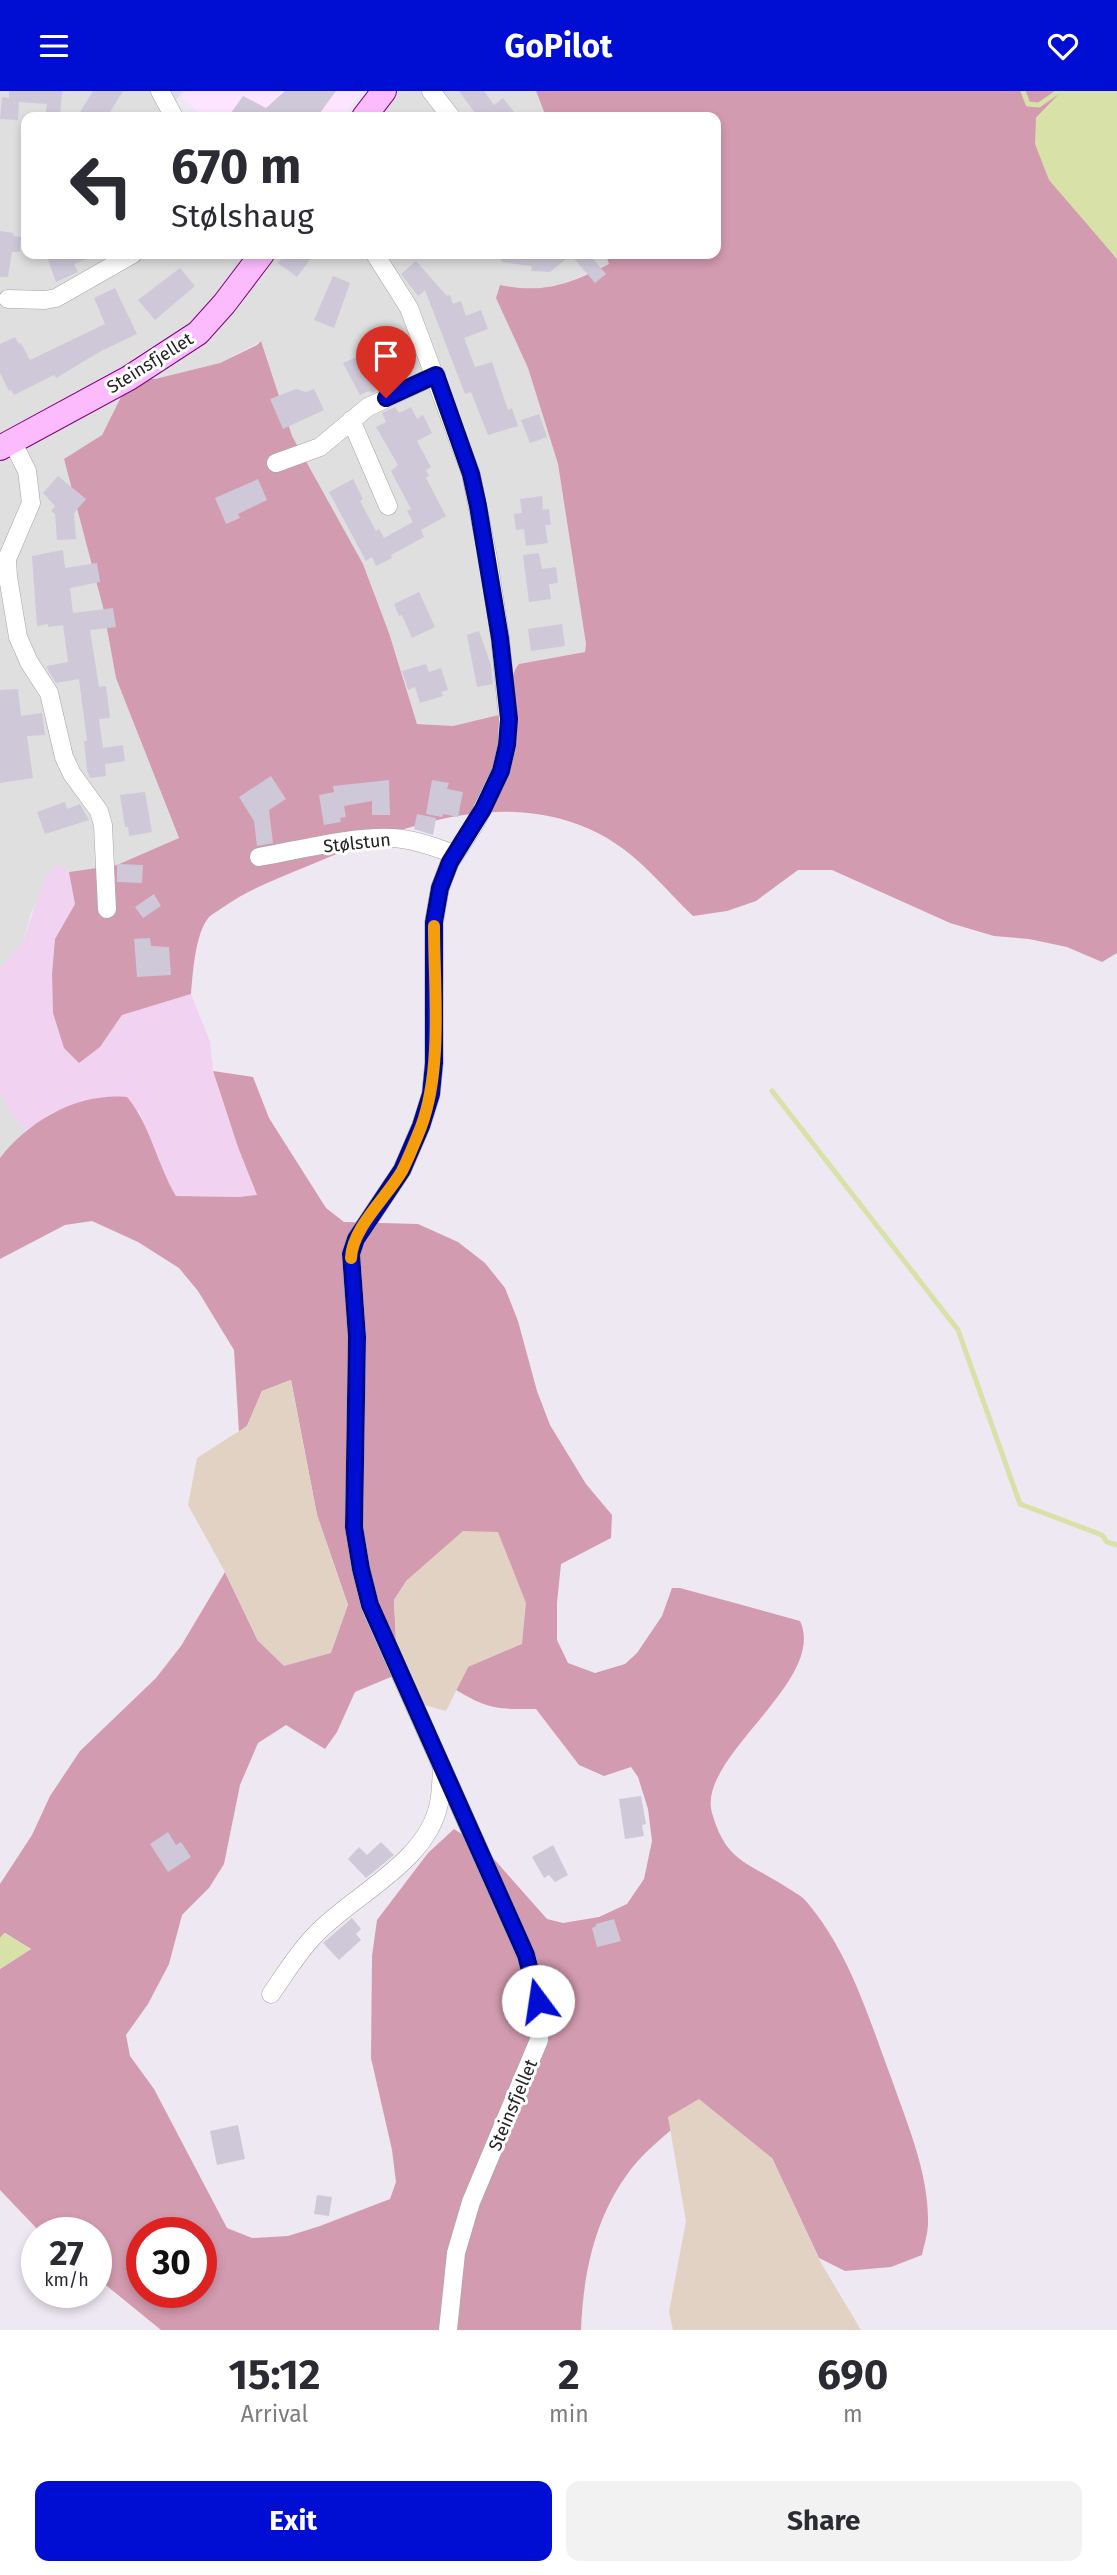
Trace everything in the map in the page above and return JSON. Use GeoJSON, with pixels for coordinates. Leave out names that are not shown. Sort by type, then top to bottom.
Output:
{"type":"FeatureCollection","features":[{"type":"Feature","properties":{"kind":"street"},"geometry":{"type":"LineString","coordinates":[[160,91],[171,112]]}},
{"type":"Feature","properties":{"kind":"street"},"geometry":{"type":"LineString","coordinates":[[368,112],[384,91]]}},
{"type":"Feature","properties":{"kind":"street"},"geometry":{"type":"LineString","coordinates":[[431,91],[447,112]]}},
{"type":"Feature","properties":{"kind":"street"},"geometry":{"type":"LineString","coordinates":[[8,299],[56,298],[124,259]]}},
{"type":"Feature","properties":{"kind":"street","name":"Steinsfjellet"},"geometry":{"type":"LineString","coordinates":[[4,441],[129,378],[198,333],[258,259]]}},
{"type":"Feature","properties":{"kind":"street","name":"Steinsfjellet"},"geometry":{"type":"LineString","coordinates":[[378,259],[409,308],[471,474],[500,638],[509,719],[501,771],[491,796],[454,855],[440,888],[434,922],[434,1063],[431,1094],[402,1170],[362,1229],[351,1254],[357,1337],[354,1527],[361,1569],[370,1605],[526,1955],[540,2017],[539,2040],[530,2066],[471,2202],[456,2253],[448,2330]]}},
{"type":"Feature","properties":{"kind":"street"},"geometry":{"type":"LineString","coordinates":[[275,463],[320,447],[368,407],[436,375]]}},
{"type":"Feature","properties":{"kind":"street"},"geometry":{"type":"LineString","coordinates":[[351,420],[388,506]]}},
{"type":"Feature","properties":{"kind":"street"},"geometry":{"type":"LineString","coordinates":[[4,441],[27,471],[31,503],[7,559],[19,637],[29,662],[49,693],[64,757],[72,774],[99,811],[103,825],[107,909]]}},
{"type":"Feature","properties":{"kind":"street","name":"Stølstun"},"geometry":{"type":"LineString","coordinates":[[258,857],[365,839],[391,838],[416,841],[454,855]]}},
{"type":"Feature","properties":{"kind":"street","name":"Steinsfjellet"},"geometry":{"type":"LineString","coordinates":[[271,1994],[315,1935],[337,1914],[394,1871],[423,1840],[439,1805],[442,1768]]}},
{"type":"Feature","properties":{"kind":"shaded area"},"geometry":{"type":"Polygon","coordinates":[[[0,91],[183,91],[170,108],[172,112],[21,112],[21,259],[608,259],[610,264],[558,286],[526,290],[500,285],[496,298],[528,368],[558,465],[586,644],[585,652],[519,664],[511,707],[507,713],[453,726],[417,724],[389,633],[363,564],[292,436],[261,341],[220,363],[155,379],[121,373],[122,395],[102,435],[64,459],[103,607],[116,678],[179,839],[117,865],[69,872],[57,864],[31,913],[23,942],[0,968],[0,91]]]}},
{"type":"Feature","properties":{"kind":"shaded area"},"geometry":{"type":"Polygon","coordinates":[[[186,91],[362,91],[347,112],[198,112],[181,97],[186,91]]]}},
{"type":"Feature","properties":{"kind":"shaded area"},"geometry":{"type":"Polygon","coordinates":[[[395,91],[536,91],[544,112],[377,112],[395,91]]]}},
{"type":"Feature","properties":{"kind":"shaded area"},"geometry":{"type":"Polygon","coordinates":[[[536,91],[1062,91],[1036,118],[1096,232],[1117,259],[1117,953],[1102,962],[1067,947],[1029,939],[994,936],[950,923],[832,870],[798,870],[756,901],[727,911],[693,916],[637,860],[607,838],[589,829],[533,813],[462,815],[427,823],[359,845],[265,884],[230,902],[210,916],[204,924],[196,954],[191,994],[122,1015],[100,1047],[79,1063],[64,1048],[53,1013],[55,939],[75,904],[69,872],[117,865],[179,838],[116,678],[103,607],[64,459],[102,435],[122,395],[120,373],[155,379],[220,363],[261,341],[292,436],[363,564],[389,633],[417,724],[453,726],[507,713],[512,701],[513,676],[519,664],[585,652],[586,644],[558,464],[528,368],[496,298],[500,285],[544,288],[569,282],[609,264],[608,259],[721,259],[721,112],[544,112],[536,91]]]}},
{"type":"Feature","properties":{"kind":"shaded area"},"geometry":{"type":"Polygon","coordinates":[[[1062,91],[1117,91],[1117,259],[1049,180],[1035,144],[1036,118],[1062,91]]]}},
{"type":"Feature","properties":{"kind":"shaded area"},"geometry":{"type":"Polygon","coordinates":[[[57,864],[69,872],[75,904],[55,939],[53,1013],[100,1047],[122,1015],[191,994],[210,1041],[213,1071],[224,1106],[257,1195],[176,1196],[163,1174],[139,1111],[54,1112],[26,1130],[15,1119],[0,1092],[0,968],[23,942],[44,879],[57,864]]]}},
{"type":"Feature","properties":{"kind":"shaded area"},"geometry":{"type":"Polygon","coordinates":[[[213,1071],[253,1077],[269,1118],[326,1208],[344,1222],[418,1224],[458,1242],[485,1263],[505,1288],[550,1425],[586,1484],[612,1515],[611,1538],[561,1564],[557,1640],[568,1663],[595,1673],[625,1664],[637,1653],[662,1616],[672,1588],[800,1621],[804,1644],[796,1668],[723,1768],[712,1791],[712,1813],[724,1841],[738,1858],[805,1900],[846,1963],[875,2033],[921,2168],[928,2223],[922,2255],[891,2267],[845,2271],[819,2258],[772,2158],[668,2117],[671,2130],[631,2169],[615,2193],[598,2230],[584,2289],[581,2330],[161,2330],[134,2308],[217,2308],[217,2217],[126,2217],[126,2301],[112,2290],[112,2217],[26,2217],[0,2190],[0,1969],[31,1949],[5,1933],[0,1938],[0,1884],[32,1835],[50,1796],[80,1751],[156,1678],[181,1646],[225,1572],[258,1641],[348,1605],[317,1515],[291,1380],[262,1391],[247,1426],[239,1432],[234,1350],[198,1291],[179,1268],[138,1242],[92,1221],[65,1225],[0,1259],[0,1158],[25,1132],[56,1112],[90,1099],[127,1097],[142,1119],[176,1196],[257,1195],[213,1071]],[[407,1580],[394,1600],[396,1641],[410,1669],[355,1692],[337,1732],[325,1749],[286,1725],[258,1743],[240,1785],[224,1864],[209,1888],[182,1915],[169,1964],[148,2004],[126,2035],[130,2056],[154,2089],[227,2228],[252,2238],[288,2236],[390,2199],[396,2182],[392,2150],[371,2058],[372,1956],[377,1920],[428,1853],[454,1829],[485,1849],[547,1919],[563,1923],[599,1917],[627,1904],[644,1879],[652,1841],[648,1809],[638,1777],[631,1767],[604,1776],[579,1765],[536,1709],[494,1707],[456,1690],[468,1667],[407,1580]]]}},
{"type":"Feature","properties":{"kind":"shaded area"},"geometry":{"type":"Polygon","coordinates":[[[0,1092],[15,1119],[26,1130],[0,1158],[0,1092]]]}},
{"type":"Feature","properties":{"kind":"shaded area"},"geometry":{"type":"Polygon","coordinates":[[[291,1380],[317,1515],[348,1605],[331,1653],[284,1666],[258,1641],[225,1572],[188,1505],[197,1458],[247,1426],[262,1391],[291,1380]]]}},
{"type":"Feature","properties":{"kind":"shaded area"},"geometry":{"type":"Polygon","coordinates":[[[463,1531],[498,1532],[526,1603],[522,1644],[468,1667],[446,1711],[424,1705],[396,1641],[394,1600],[407,1580],[463,1531]]]}},
{"type":"Feature","properties":{"kind":"shaded area"},"geometry":{"type":"Polygon","coordinates":[[[4,1933],[31,1949],[0,1969],[0,1938],[4,1933]]]}},
{"type":"Feature","properties":{"kind":"shaded area"},"geometry":{"type":"Polygon","coordinates":[[[699,2099],[772,2158],[821,2263],[861,2330],[673,2330],[669,2312],[686,2221],[668,2117],[699,2099]]]}},
{"type":"Feature","properties":{"kind":"building"},"geometry":{"type":"Polygon","coordinates":[[[9,91],[62,91],[60,112],[46,112],[47,104],[19,102],[18,120],[0,119],[2,97],[9,98],[9,91]]]}},
{"type":"Feature","properties":{"kind":"building"},"geometry":{"type":"Polygon","coordinates":[[[93,91],[123,91],[110,112],[80,112],[93,91]]]}},
{"type":"Feature","properties":{"kind":"building"},"geometry":{"type":"Polygon","coordinates":[[[285,91],[336,91],[321,112],[232,112],[243,96],[266,108],[285,91]]]}},
{"type":"Feature","properties":{"kind":"building"},"geometry":{"type":"Polygon","coordinates":[[[459,91],[484,91],[494,105],[503,98],[514,112],[474,112],[459,91]]]}},
{"type":"Feature","properties":{"kind":"building"},"geometry":{"type":"Polygon","coordinates":[[[0,231],[21,237],[20,252],[12,252],[8,277],[0,277],[0,231]]]}},
{"type":"Feature","properties":{"kind":"building"},"geometry":{"type":"Polygon","coordinates":[[[48,259],[86,259],[74,264],[78,272],[56,282],[48,259]]]}},
{"type":"Feature","properties":{"kind":"building"},"geometry":{"type":"Polygon","coordinates":[[[281,259],[310,259],[297,277],[278,263],[281,259]]]}},
{"type":"Feature","properties":{"kind":"building"},"geometry":{"type":"Polygon","coordinates":[[[501,259],[566,259],[550,272],[531,271],[532,266],[501,262],[501,259]]]}},
{"type":"Feature","properties":{"kind":"building"},"geometry":{"type":"Polygon","coordinates":[[[574,259],[593,259],[606,274],[595,283],[574,259]]]}},
{"type":"Feature","properties":{"kind":"building"},"geometry":{"type":"Polygon","coordinates":[[[416,261],[447,296],[450,295],[453,304],[461,301],[466,316],[481,310],[488,329],[464,338],[475,367],[492,362],[508,410],[512,408],[518,426],[488,435],[471,392],[465,394],[425,290],[418,296],[401,274],[416,261]]]}},
{"type":"Feature","properties":{"kind":"building"},"geometry":{"type":"Polygon","coordinates":[[[180,268],[195,286],[155,320],[138,300],[180,268]]]}},
{"type":"Feature","properties":{"kind":"building"},"geometry":{"type":"Polygon","coordinates":[[[333,276],[350,283],[334,328],[314,320],[333,276]]]}},
{"type":"Feature","properties":{"kind":"building"},"geometry":{"type":"Polygon","coordinates":[[[115,288],[137,334],[101,351],[56,378],[54,375],[14,395],[9,391],[0,373],[0,344],[15,337],[30,360],[105,324],[94,298],[115,288]]]}},
{"type":"Feature","properties":{"kind":"building"},"geometry":{"type":"Polygon","coordinates":[[[394,341],[401,357],[384,365],[391,381],[372,393],[369,391],[360,395],[343,363],[394,341]]]}},
{"type":"Feature","properties":{"kind":"building"},"geometry":{"type":"Polygon","coordinates":[[[296,389],[306,392],[314,389],[324,410],[283,429],[270,399],[296,389]]]}},
{"type":"Feature","properties":{"kind":"building"},"geometry":{"type":"Polygon","coordinates":[[[395,407],[399,413],[411,407],[417,419],[423,415],[432,433],[417,441],[431,467],[426,470],[429,476],[426,478],[446,516],[421,530],[424,537],[376,566],[372,557],[366,561],[329,492],[353,479],[363,499],[360,501],[376,531],[379,529],[384,538],[413,522],[407,511],[411,509],[391,471],[398,465],[376,427],[386,422],[382,413],[395,407]]]}},
{"type":"Feature","properties":{"kind":"building"},"geometry":{"type":"Polygon","coordinates":[[[539,414],[547,437],[530,443],[521,420],[539,414]]]}},
{"type":"Feature","properties":{"kind":"building"},"geometry":{"type":"Polygon","coordinates":[[[58,476],[86,499],[74,513],[76,539],[57,540],[55,514],[51,511],[55,506],[43,493],[58,476]]]}},
{"type":"Feature","properties":{"kind":"building"},"geometry":{"type":"Polygon","coordinates":[[[258,479],[267,500],[238,514],[240,518],[226,524],[215,498],[258,479]]]}},
{"type":"Feature","properties":{"kind":"building"},"geometry":{"type":"Polygon","coordinates":[[[542,496],[543,510],[549,509],[551,525],[545,525],[548,543],[526,546],[524,529],[516,530],[514,514],[522,513],[520,499],[542,496]]]}},
{"type":"Feature","properties":{"kind":"building"},"geometry":{"type":"Polygon","coordinates":[[[63,550],[65,568],[97,563],[100,582],[70,588],[73,613],[113,608],[116,627],[90,630],[99,687],[106,686],[110,718],[99,719],[103,748],[123,745],[125,761],[105,764],[106,776],[90,778],[87,770],[84,741],[87,741],[79,679],[56,683],[48,670],[47,666],[68,662],[63,625],[37,626],[32,556],[63,550]]]}},
{"type":"Feature","properties":{"kind":"building"},"geometry":{"type":"Polygon","coordinates":[[[539,553],[542,569],[556,567],[558,583],[549,584],[551,599],[529,602],[523,555],[539,553]]]}},
{"type":"Feature","properties":{"kind":"building"},"geometry":{"type":"Polygon","coordinates":[[[419,592],[435,627],[412,638],[394,604],[419,592]]]}},
{"type":"Feature","properties":{"kind":"building"},"geometry":{"type":"Polygon","coordinates":[[[562,624],[565,646],[531,651],[528,629],[562,624]]]}},
{"type":"Feature","properties":{"kind":"building"},"geometry":{"type":"Polygon","coordinates":[[[479,631],[491,665],[493,684],[477,687],[467,635],[479,631]]]}},
{"type":"Feature","properties":{"kind":"building"},"geometry":{"type":"Polygon","coordinates":[[[426,664],[429,672],[441,668],[448,690],[441,692],[443,696],[420,703],[415,687],[408,690],[402,671],[426,664]]]}},
{"type":"Feature","properties":{"kind":"building"},"geometry":{"type":"Polygon","coordinates":[[[18,689],[21,716],[42,713],[45,735],[27,736],[33,778],[0,783],[0,690],[18,689]]]}},
{"type":"Feature","properties":{"kind":"building"},"geometry":{"type":"Polygon","coordinates":[[[271,776],[286,799],[269,810],[273,843],[257,846],[254,821],[239,797],[271,776]]]}},
{"type":"Feature","properties":{"kind":"building"},"geometry":{"type":"Polygon","coordinates":[[[389,780],[390,815],[372,815],[372,801],[344,806],[346,817],[340,818],[341,822],[324,825],[319,795],[334,792],[333,786],[389,780]]]}},
{"type":"Feature","properties":{"kind":"building"},"geometry":{"type":"Polygon","coordinates":[[[432,780],[449,783],[447,789],[463,792],[458,817],[426,814],[432,780]]]}},
{"type":"Feature","properties":{"kind":"building"},"geometry":{"type":"Polygon","coordinates":[[[145,792],[152,832],[129,836],[120,795],[145,792]]]}},
{"type":"Feature","properties":{"kind":"building"},"geometry":{"type":"Polygon","coordinates":[[[65,802],[67,809],[80,804],[89,820],[45,834],[37,812],[65,802]]]}},
{"type":"Feature","properties":{"kind":"building"},"geometry":{"type":"Polygon","coordinates":[[[417,814],[436,818],[433,835],[414,829],[417,814]]]}},
{"type":"Feature","properties":{"kind":"building"},"geometry":{"type":"Polygon","coordinates":[[[117,864],[143,865],[142,883],[117,882],[117,864]]]}},
{"type":"Feature","properties":{"kind":"building"},"geometry":{"type":"Polygon","coordinates":[[[154,894],[161,906],[143,918],[135,907],[154,894]]]}},
{"type":"Feature","properties":{"kind":"building"},"geometry":{"type":"Polygon","coordinates":[[[150,938],[151,946],[169,947],[171,975],[137,977],[134,939],[150,938]]]}},
{"type":"Feature","properties":{"kind":"building"},"geometry":{"type":"Polygon","coordinates":[[[641,1796],[646,1824],[642,1825],[644,1836],[625,1839],[619,1799],[641,1796]]]}},
{"type":"Feature","properties":{"kind":"building"},"geometry":{"type":"Polygon","coordinates":[[[168,1832],[176,1845],[181,1842],[191,1857],[168,1872],[150,1844],[168,1832]]]}},
{"type":"Feature","properties":{"kind":"building"},"geometry":{"type":"Polygon","coordinates":[[[381,1842],[394,1855],[366,1878],[348,1859],[359,1847],[367,1855],[381,1842]]]}},
{"type":"Feature","properties":{"kind":"building"},"geometry":{"type":"Polygon","coordinates":[[[553,1845],[568,1875],[555,1882],[549,1875],[544,1878],[532,1857],[553,1845]]]}},
{"type":"Feature","properties":{"kind":"building"},"geometry":{"type":"Polygon","coordinates":[[[352,1918],[361,1929],[356,1934],[361,1940],[339,1960],[323,1943],[352,1918]]]}},
{"type":"Feature","properties":{"kind":"building"},"geometry":{"type":"Polygon","coordinates":[[[614,1919],[621,1941],[597,1947],[592,1928],[596,1924],[614,1919]]]}},
{"type":"Feature","properties":{"kind":"building"},"geometry":{"type":"Polygon","coordinates":[[[238,2125],[245,2159],[217,2165],[210,2131],[238,2125]]]}},
{"type":"Feature","properties":{"kind":"building"},"geometry":{"type":"Polygon","coordinates":[[[317,2195],[332,2197],[329,2216],[314,2214],[317,2195]]]}},
{"type":"Feature","properties":{"kind":"waterway"},"geometry":{"type":"LineString","coordinates":[[1023,91],[1028,104],[1039,105],[1059,91]]}},
{"type":"Feature","properties":{"kind":"waterway"},"geometry":{"type":"LineString","coordinates":[[772,1091],[958,1330],[1020,1504],[1102,1535],[1107,1542],[1117,1545]]}},
{"type":"Feature","properties":{"kind":"slow traffic"},"geometry":{"type":"LineString","coordinates":[[351,1258],[356,1239],[368,1218],[402,1170],[431,1094],[434,1063],[434,926]]}},
{"type":"Feature","properties":{"kind":"route"},"geometry":{"type":"LineString","coordinates":[[386,398],[436,375],[471,474],[478,506],[500,638],[509,719],[501,771],[491,796],[450,862],[440,888],[434,922],[434,1063],[431,1094],[402,1170],[368,1218],[351,1254],[357,1337],[354,1527],[370,1605],[526,1955],[538,2001]]}}]}
